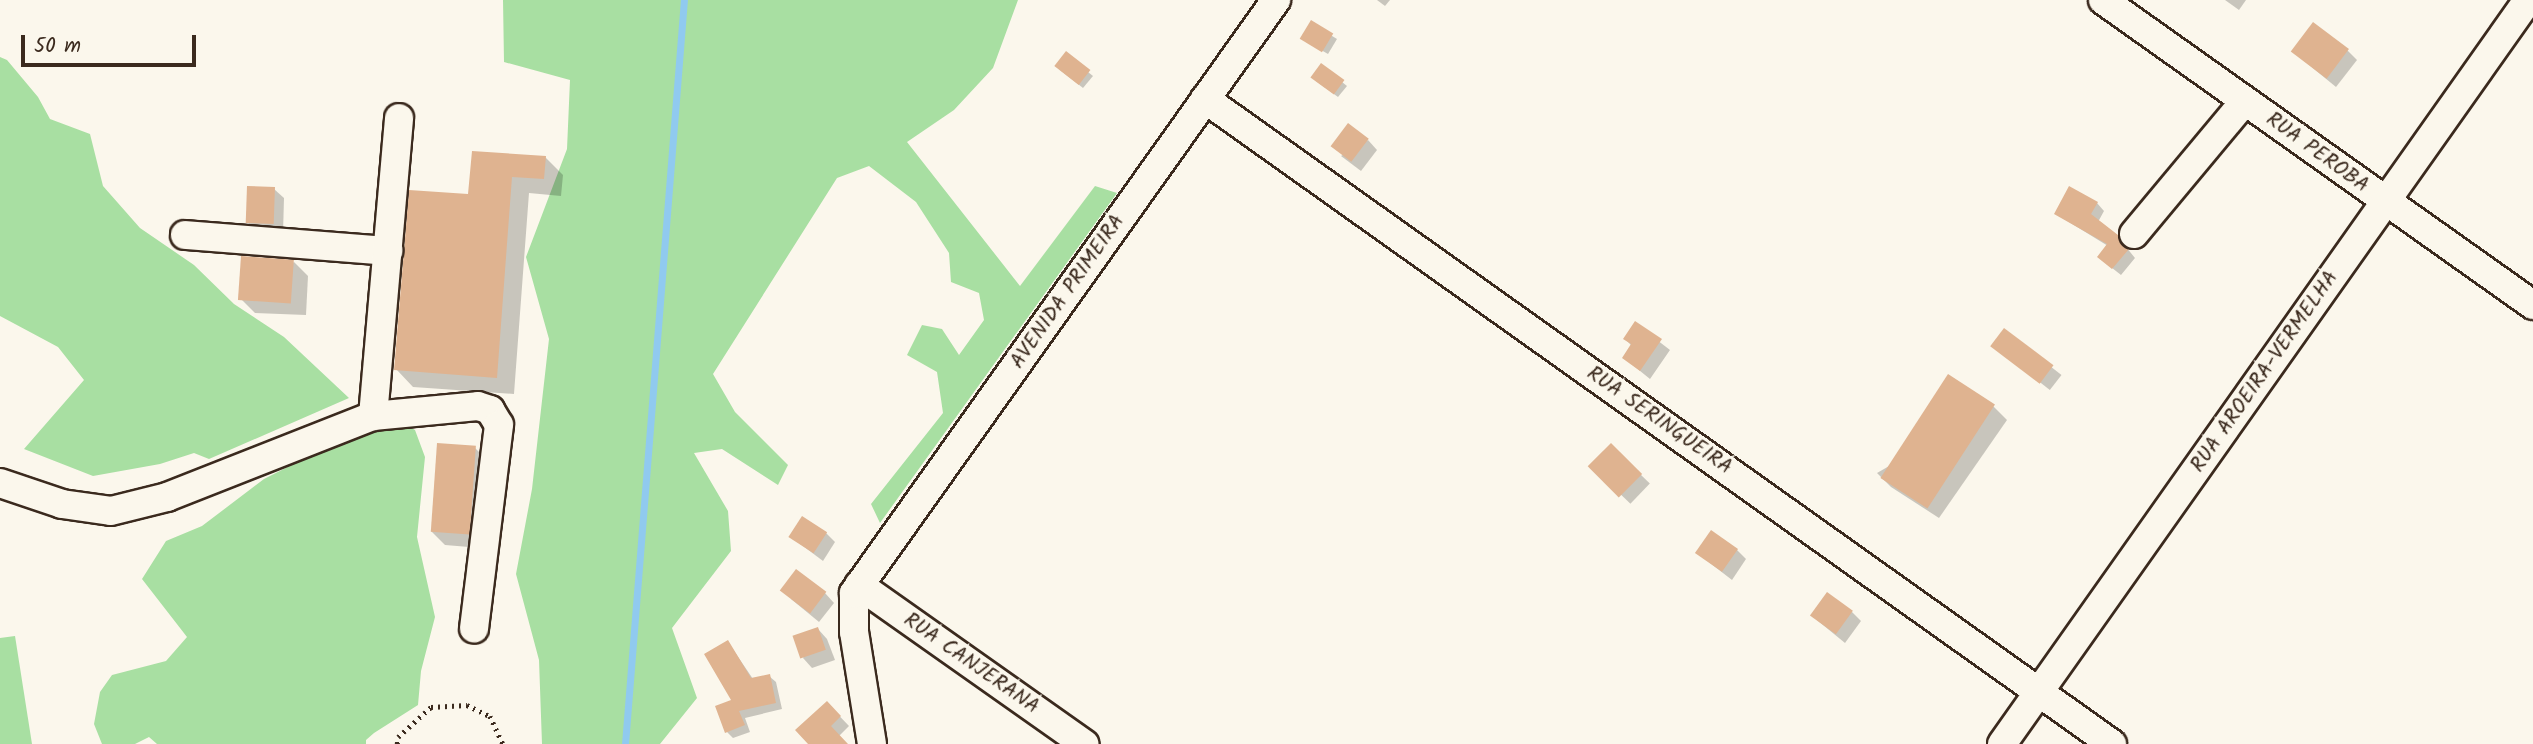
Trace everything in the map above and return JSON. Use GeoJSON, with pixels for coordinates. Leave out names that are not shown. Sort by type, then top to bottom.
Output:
{"type":"FeatureCollection","features":[{"type":"Feature","properties":{"kind":"street","name":"AVENIDA PRIMEIRA"},"geometry":{"type":"LineString","coordinates":[[859,585],[1276,0]]}},
{"type":"Feature","properties":{"kind":"street","name":"RUA PEROBA"},"geometry":{"type":"LineString","coordinates":[[2103,0],[2385,202],[2533,304]]}},
{"type":"Feature","properties":{"kind":"street","name":"RUA AROEIRA-VERMELHA"},"geometry":{"type":"LineString","coordinates":[[2002,744],[2528,0]]}},
{"type":"Feature","properties":{"kind":"street","name":"RUA SERINGUEIRA"},"geometry":{"type":"LineString","coordinates":[[1205,99],[2112,744]]}},
{"type":"Feature","properties":{"kind":"street"},"geometry":{"type":"LineString","coordinates":[[2134,234],[2245,101]]}},
{"type":"Feature","properties":{"kind":"street"},"geometry":{"type":"LineString","coordinates":[[373,416],[400,118]]}},
{"type":"Feature","properties":{"kind":"street"},"geometry":{"type":"LineString","coordinates":[[185,235],[388,251]]}},
{"type":"Feature","properties":{"kind":"street"},"geometry":{"type":"LineString","coordinates":[[0,483],[62,504],[111,511],[167,497],[373,416],[478,406],[490,411],[499,425],[474,628]]}},
{"type":"Feature","properties":{"kind":"street"},"geometry":{"type":"LineString","coordinates":[[859,585],[853,593],[854,632],[872,744]]}},
{"type":"Feature","properties":{"kind":"street","name":"RUA CANJERANA"},"geometry":{"type":"LineString","coordinates":[[859,585],[1084,744]]}},
{"type":"Feature","properties":{"kind":"path"},"geometry":{"type":"LineString","coordinates":[[397,744],[398,737],[432,707],[467,705],[489,716],[503,744]]}},
{"type":"Feature","properties":{"kind":"green space"},"geometry":{"type":"Polygon","coordinates":[[[503,0],[1018,0],[993,68],[954,110],[907,142],[1020,286],[1095,186],[1117,193],[880,523],[871,504],[943,413],[937,372],[907,355],[922,325],[942,329],[959,355],[984,320],[979,293],[951,282],[949,253],[916,202],[869,166],[837,178],[713,374],[735,412],[788,465],[778,485],[722,449],[694,453],[728,511],[731,551],[672,628],[697,698],[660,744],[542,744],[539,660],[516,574],[532,489],[549,339],[526,257],[567,149],[570,80],[504,62],[503,0]]]}},
{"type":"Feature","properties":{"kind":"green space"},"geometry":{"type":"Polygon","coordinates":[[[0,57],[7,60],[38,97],[50,119],[90,134],[103,186],[140,228],[194,265],[234,304],[284,337],[349,398],[209,459],[194,453],[160,464],[93,476],[24,449],[84,380],[58,347],[0,316],[0,57]]]}},
{"type":"Feature","properties":{"kind":"green space"},"geometry":{"type":"Polygon","coordinates":[[[404,424],[415,430],[425,457],[417,537],[435,617],[421,671],[418,705],[374,733],[366,740],[366,744],[157,744],[149,737],[135,744],[102,744],[94,724],[100,692],[112,675],[166,661],[187,637],[142,579],[166,541],[202,526],[264,479],[335,443],[404,424]]]}},
{"type":"Feature","properties":{"kind":"green space"},"geometry":{"type":"Polygon","coordinates":[[[15,636],[32,744],[0,744],[0,638],[15,636]]]}},
{"type":"Feature","properties":{"kind":"building"},"geometry":{"type":"Polygon","coordinates":[[[1311,20],[1333,33],[1322,52],[1300,39],[1311,20]]]}},
{"type":"Feature","properties":{"kind":"building"},"geometry":{"type":"Polygon","coordinates":[[[2313,22],[2349,49],[2327,79],[2291,52],[2313,22]]]}},
{"type":"Feature","properties":{"kind":"building"},"geometry":{"type":"Polygon","coordinates":[[[1066,51],[1090,70],[1079,85],[1054,66],[1066,51]]]}},
{"type":"Feature","properties":{"kind":"building"},"geometry":{"type":"Polygon","coordinates":[[[1321,63],[1344,80],[1334,95],[1310,78],[1321,63]]]}},
{"type":"Feature","properties":{"kind":"building"},"geometry":{"type":"Polygon","coordinates":[[[1348,123],[1369,139],[1351,162],[1331,146],[1348,123]]]}},
{"type":"Feature","properties":{"kind":"building"},"geometry":{"type":"Polygon","coordinates":[[[472,151],[546,156],[544,179],[512,177],[497,378],[394,370],[409,190],[468,194],[472,151]]]}},
{"type":"Feature","properties":{"kind":"building"},"geometry":{"type":"Polygon","coordinates":[[[247,186],[275,187],[274,224],[246,223],[247,186]]]}},
{"type":"Feature","properties":{"kind":"building"},"geometry":{"type":"Polygon","coordinates":[[[2069,186],[2098,202],[2091,214],[2118,235],[2123,246],[2129,249],[2112,269],[2097,257],[2107,244],[2054,214],[2069,186]]]}},
{"type":"Feature","properties":{"kind":"building"},"geometry":{"type":"Polygon","coordinates":[[[241,256],[294,260],[291,304],[238,300],[241,256]]]}},
{"type":"Feature","properties":{"kind":"building"},"geometry":{"type":"Polygon","coordinates":[[[1635,321],[1662,339],[1640,371],[1622,358],[1631,344],[1623,339],[1635,321]]]}},
{"type":"Feature","properties":{"kind":"building"},"geometry":{"type":"Polygon","coordinates":[[[2004,328],[2054,365],[2040,384],[1990,346],[2004,328]]]}},
{"type":"Feature","properties":{"kind":"building"},"geometry":{"type":"Polygon","coordinates":[[[1948,374],[1995,404],[1927,508],[1880,478],[1948,374]]]}},
{"type":"Feature","properties":{"kind":"building"},"geometry":{"type":"Polygon","coordinates":[[[437,443],[476,446],[470,535],[431,532],[437,443]]]}},
{"type":"Feature","properties":{"kind":"building"},"geometry":{"type":"Polygon","coordinates":[[[1611,443],[1642,474],[1619,497],[1588,466],[1611,443]]]}},
{"type":"Feature","properties":{"kind":"building"},"geometry":{"type":"Polygon","coordinates":[[[802,516],[827,532],[814,553],[788,537],[802,516]]]}},
{"type":"Feature","properties":{"kind":"building"},"geometry":{"type":"Polygon","coordinates":[[[1711,530],[1738,549],[1722,572],[1695,553],[1711,530]]]}},
{"type":"Feature","properties":{"kind":"building"},"geometry":{"type":"Polygon","coordinates":[[[796,569],[826,592],[810,613],[780,591],[796,569]]]}},
{"type":"Feature","properties":{"kind":"building"},"geometry":{"type":"Polygon","coordinates":[[[1827,592],[1853,611],[1836,634],[1810,615],[1827,592]]]}},
{"type":"Feature","properties":{"kind":"building"},"geometry":{"type":"Polygon","coordinates":[[[818,627],[826,650],[800,658],[792,636],[818,627]]]}},
{"type":"Feature","properties":{"kind":"building"},"geometry":{"type":"Polygon","coordinates":[[[728,640],[751,678],[770,674],[776,703],[739,711],[745,725],[725,733],[715,706],[731,700],[704,654],[728,640]]]}},
{"type":"Feature","properties":{"kind":"building"},"geometry":{"type":"Polygon","coordinates":[[[827,701],[841,716],[831,726],[848,744],[808,744],[795,730],[827,701]]]}},
{"type":"Feature","properties":{"kind":"waterway"},"geometry":{"type":"LineString","coordinates":[[625,744],[684,0]]}}]}
